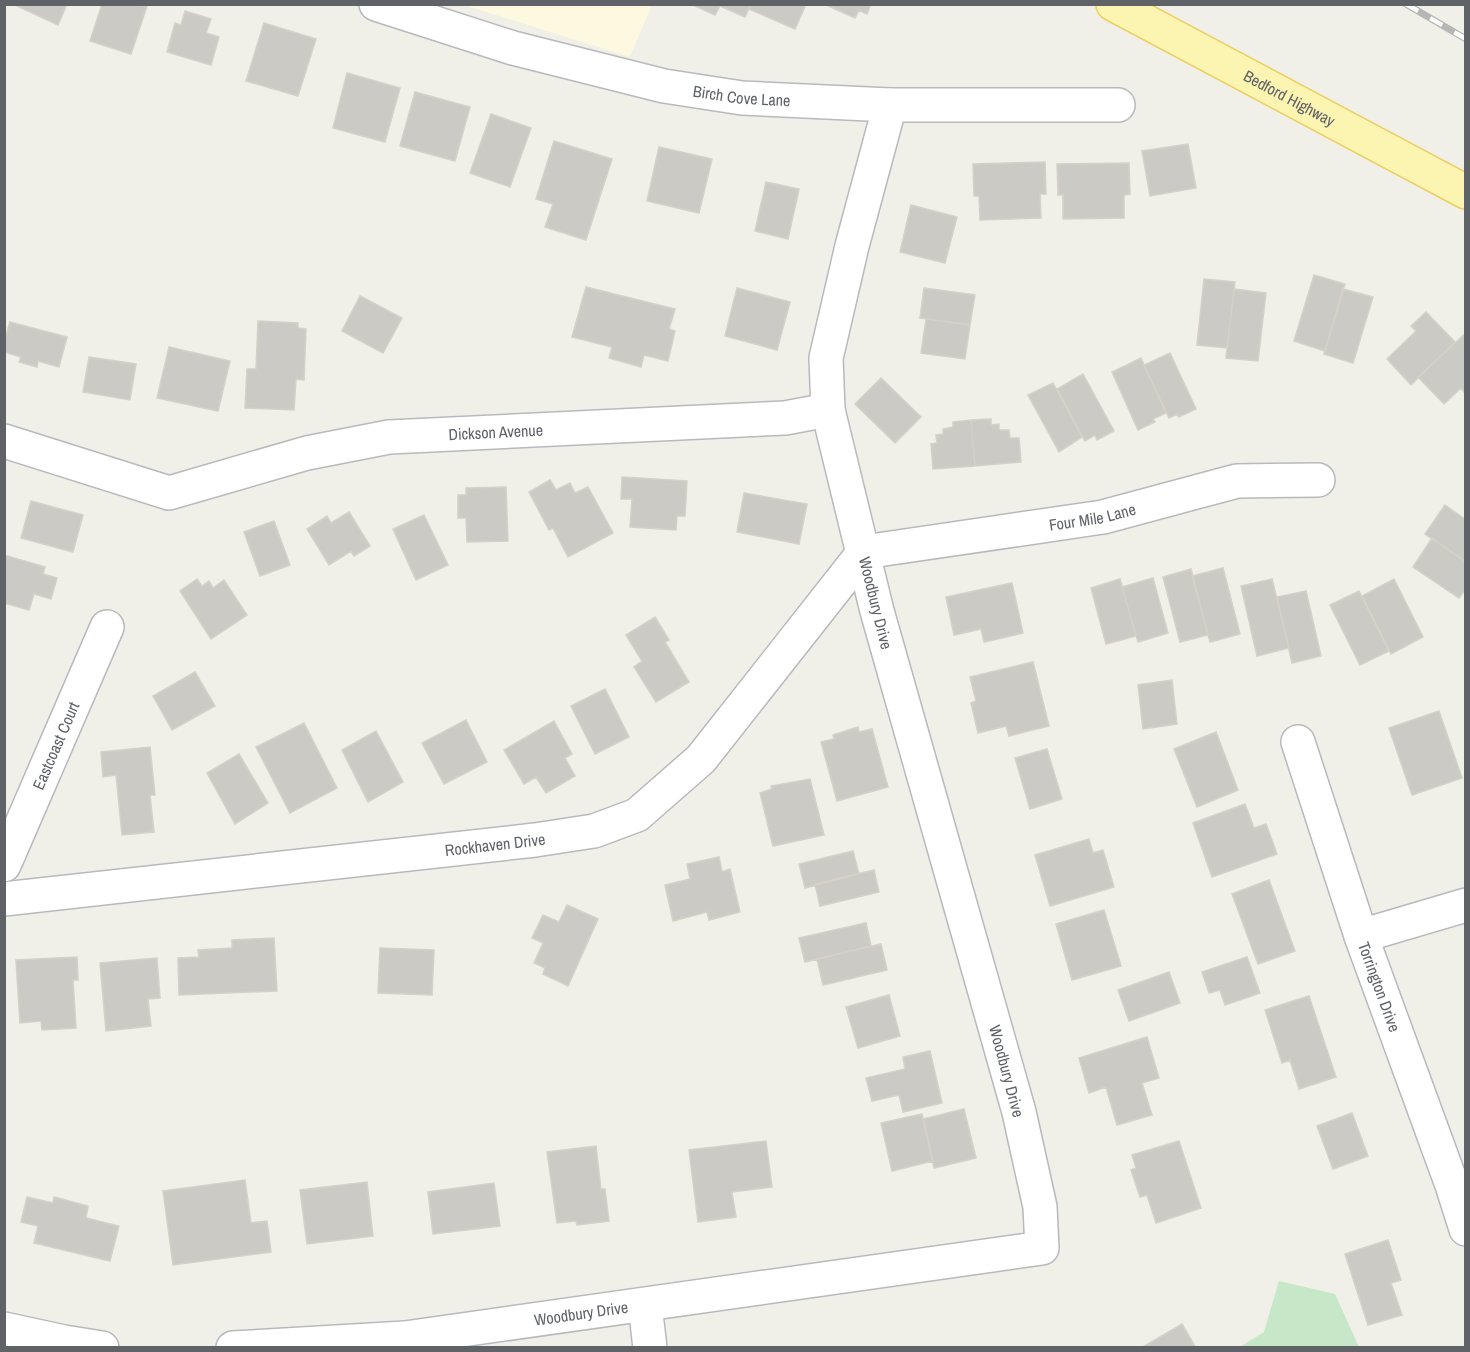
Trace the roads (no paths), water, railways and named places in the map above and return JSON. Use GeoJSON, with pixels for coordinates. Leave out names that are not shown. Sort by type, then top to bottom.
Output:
{"type":"FeatureCollection","features":[{"type":"Feature","properties":{"kind":"main road","name":"Bedford Highway"},"geometry":{"type":"LineString","coordinates":[[1113,4],[1466,192]]}},
{"type":"Feature","properties":{"kind":"street","name":"Birch Cove Lane"},"geometry":{"type":"LineString","coordinates":[[376,4],[513,48],[664,86],[742,98],[890,105],[1118,105]]}},
{"type":"Feature","properties":{"kind":"street","name":"Woodbury Drive"},"geometry":{"type":"LineString","coordinates":[[233,1347],[405,1338],[1042,1248],[1040,1207],[1019,1112],[880,623],[828,410],[826,358],[852,246],[890,105]]}},
{"type":"Feature","properties":{"kind":"street","name":"Dickson Avenue"},"geometry":{"type":"LineString","coordinates":[[4,441],[169,493],[307,453],[389,437],[785,418],[828,410]]}},
{"type":"Feature","properties":{"kind":"street","name":"Four Mile Lane"},"geometry":{"type":"LineString","coordinates":[[864,552],[1103,517],[1237,481],[1318,480]]}},
{"type":"Feature","properties":{"kind":"street","name":"Rockhaven Drive"},"geometry":{"type":"LineString","coordinates":[[4,899],[535,840],[594,831],[637,815],[701,759],[864,552]]}},
{"type":"Feature","properties":{"kind":"street","name":"Eastcoast Court"},"geometry":{"type":"LineString","coordinates":[[4,865],[107,627]]}},
{"type":"Feature","properties":{"kind":"street","name":"Torrington Drive"},"geometry":{"type":"LineString","coordinates":[[1298,742],[1361,936],[1466,1229]]}},
{"type":"Feature","properties":{"kind":"street"},"geometry":{"type":"LineString","coordinates":[[1361,936],[1466,905]]}},
{"type":"Feature","properties":{"kind":"street"},"geometry":{"type":"LineString","coordinates":[[645,1305],[650,1347]]}},
{"type":"Feature","properties":{"kind":"street"},"geometry":{"type":"LineString","coordinates":[[4,1329],[64,1342],[102,1347]]}},
{"type":"Feature","properties":{"kind":"railway"},"geometry":{"type":"LineString","coordinates":[[1406,4],[1466,39]]}}]}
